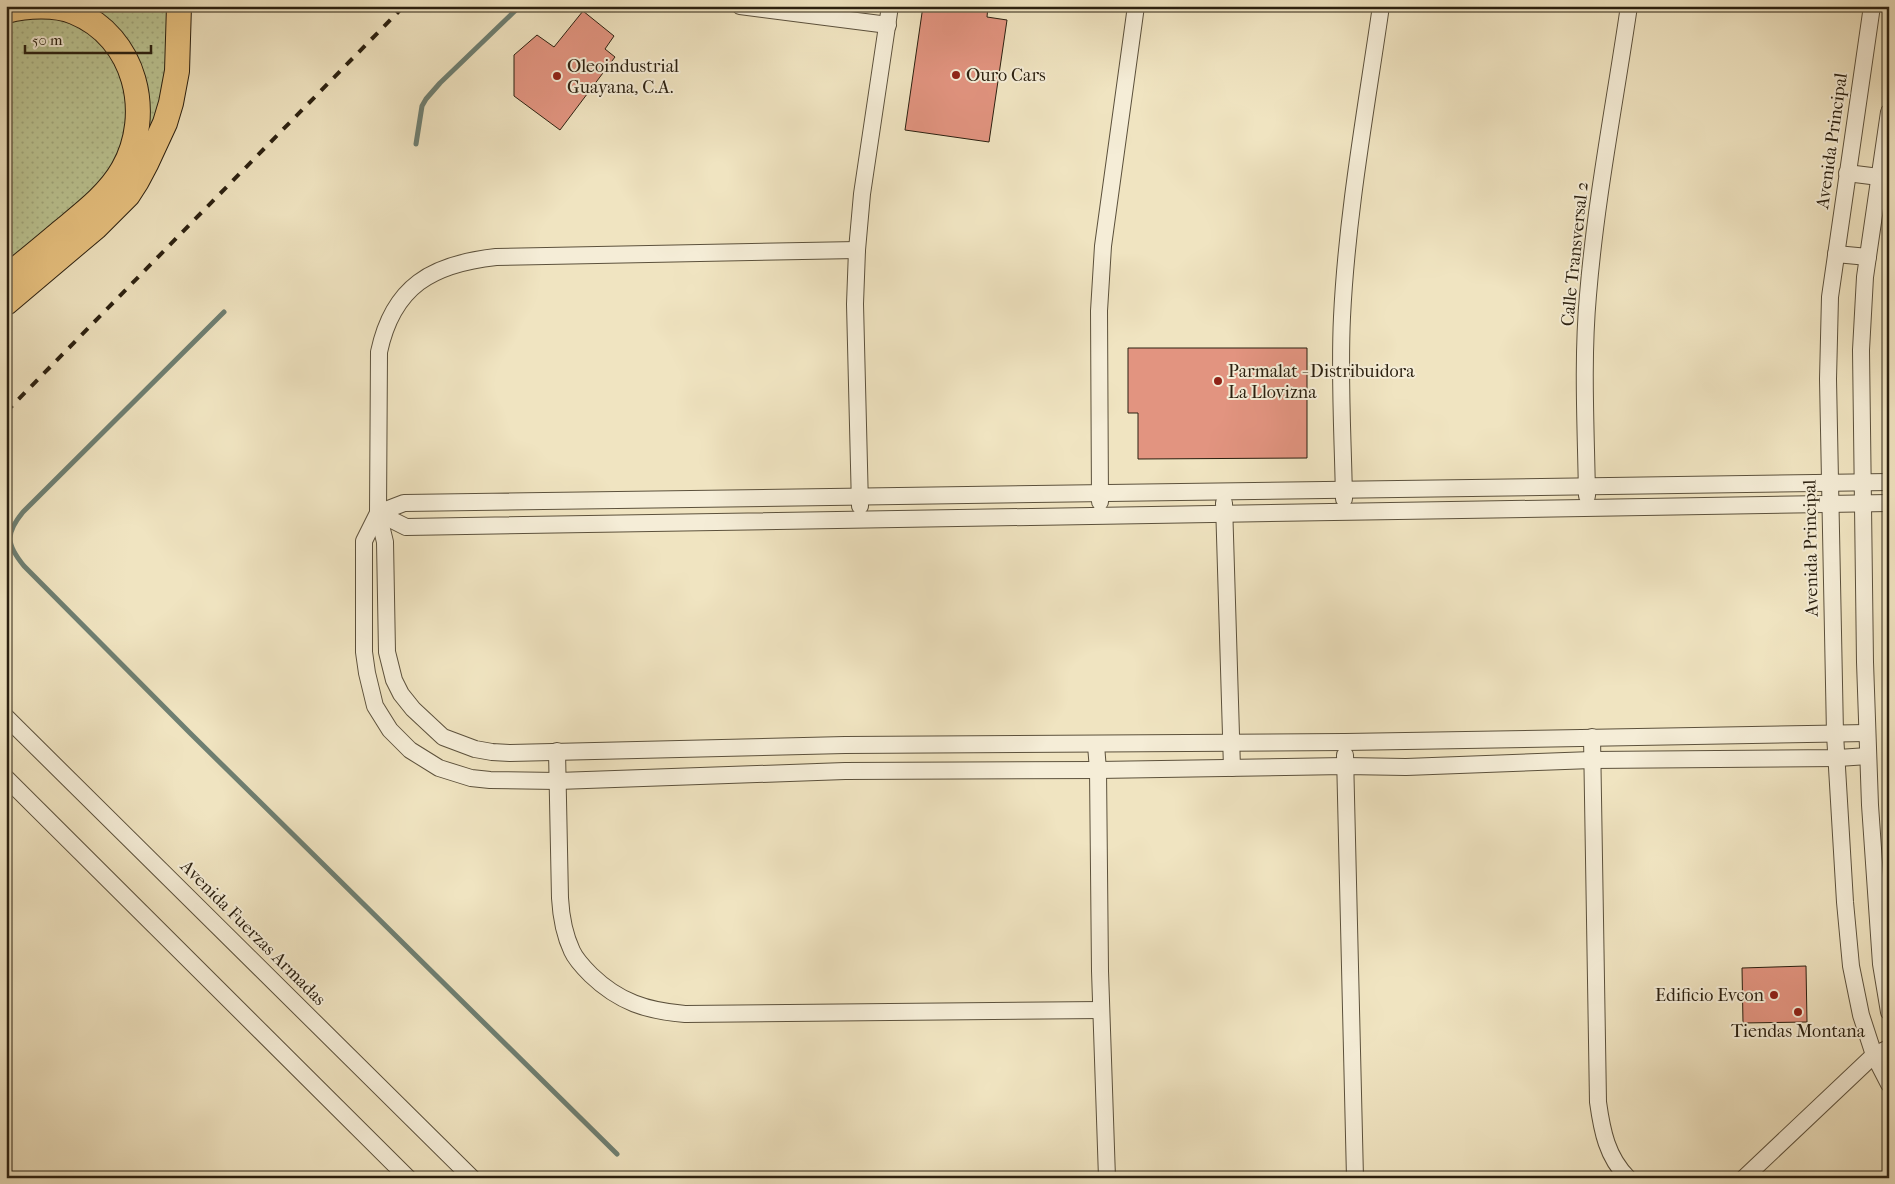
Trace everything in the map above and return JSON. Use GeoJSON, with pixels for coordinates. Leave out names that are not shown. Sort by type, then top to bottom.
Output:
{"type":"FeatureCollection","features":[{"type":"Feature","properties":{"kind":"highway"},"geometry":{"type":"LineString","coordinates":[[6,303],[96,227],[128,195],[137,181],[171,103],[177,71],[179,6]]}},
{"type":"Feature","properties":{"kind":"highway"},"geometry":{"type":"LineString","coordinates":[[6,11],[17,8],[56,8],[73,12],[104,31],[118,44],[127,58],[138,96],[136,136],[130,156],[113,185],[85,213],[6,277]]}},
{"type":"Feature","properties":{"kind":"street"},"geometry":{"type":"LineString","coordinates":[[740,6],[888,25]]}},
{"type":"Feature","properties":{"kind":"street"},"geometry":{"type":"LineString","coordinates":[[860,519],[855,304],[856,250],[862,194],[890,6]]}},
{"type":"Feature","properties":{"kind":"street"},"geometry":{"type":"LineString","coordinates":[[1100,515],[1099,311],[1103,246],[1136,6]]}},
{"type":"Feature","properties":{"kind":"street"},"geometry":{"type":"LineString","coordinates":[[1344,512],[1342,342],[1346,261],[1356,174],[1381,6]]}},
{"type":"Feature","properties":{"kind":"street","name":"Calle Transversal 2"},"geometry":{"type":"LineString","coordinates":[[1588,508],[1585,359],[1588,295],[1597,220],[1629,6]]}},
{"type":"Feature","properties":{"kind":"street","name":"Avenida Principal"},"geometry":{"type":"LineString","coordinates":[[1872,6],[1830,297],[1828,343],[1830,482],[1835,734],[1838,758],[1845,902],[1851,966],[1861,1015],[1882,1052],[1889,1084]]}},
{"type":"Feature","properties":{"kind":"street"},"geometry":{"type":"LineString","coordinates":[[1889,112],[1868,258],[1861,330],[1867,732],[1878,926],[1881,964],[1889,1012]]}},
{"type":"Feature","properties":{"kind":"street"},"geometry":{"type":"LineString","coordinates":[[1847,173],[1879,177]]}},
{"type":"Feature","properties":{"kind":"street"},"geometry":{"type":"LineString","coordinates":[[856,250],[496,257],[457,263],[438,270],[423,278],[405,296],[390,318],[382,336],[379,352],[378,514],[385,542],[387,652],[394,680],[401,694],[428,724],[443,737],[475,749],[492,752],[845,745],[1096,745],[1345,742],[1867,732]]}},
{"type":"Feature","properties":{"kind":"street"},"geometry":{"type":"LineString","coordinates":[[1836,254],[1868,258]]}},
{"type":"Feature","properties":{"kind":"street"},"geometry":{"type":"LineString","coordinates":[[1868,756],[1838,758],[1592,760],[1406,767],[1345,766],[845,772],[558,781],[471,778],[438,768],[423,759],[400,740],[381,718],[375,706],[364,652],[364,541],[378,514],[404,503],[1344,488],[1889,482]]}},
{"type":"Feature","properties":{"kind":"street"},"geometry":{"type":"LineString","coordinates":[[1224,490],[1232,768]]}},
{"type":"Feature","properties":{"kind":"street"},"geometry":{"type":"LineString","coordinates":[[378,514],[406,527],[1889,503]]}},
{"type":"Feature","properties":{"kind":"street"},"geometry":{"type":"LineString","coordinates":[[364,652],[387,652]]}},
{"type":"Feature","properties":{"kind":"street","name":"Avenida Fuerzas Armadas"},"geometry":{"type":"LineString","coordinates":[[6,717],[472,1178]]}},
{"type":"Feature","properties":{"kind":"street"},"geometry":{"type":"LineString","coordinates":[[1592,737],[1598,1102],[1604,1140],[1628,1178]]}},
{"type":"Feature","properties":{"kind":"street"},"geometry":{"type":"LineString","coordinates":[[1345,742],[1355,1178]]}},
{"type":"Feature","properties":{"kind":"street"},"geometry":{"type":"LineString","coordinates":[[845,745],[845,772]]}},
{"type":"Feature","properties":{"kind":"street"},"geometry":{"type":"LineString","coordinates":[[1096,745],[1098,770],[1101,1010],[1107,1178]]}},
{"type":"Feature","properties":{"kind":"street"},"geometry":{"type":"LineString","coordinates":[[557,751],[560,898],[561,917],[566,937],[572,953],[582,967],[630,1003],[664,1012],[686,1014],[1101,1010]]}},
{"type":"Feature","properties":{"kind":"street"},"geometry":{"type":"LineString","coordinates":[[6,778],[408,1178]]}},
{"type":"Feature","properties":{"kind":"street"},"geometry":{"type":"LineString","coordinates":[[1744,1178],[1882,1052]]}},
{"type":"Feature","properties":{"kind":"green space"},"geometry":{"type":"Polygon","coordinates":[[[82,6],[170,6],[170,45],[163,101],[139,160],[57,247],[147,116],[82,6]]]}},
{"type":"Feature","properties":{"kind":"green space"},"geometry":{"type":"Polygon","coordinates":[[[54,15],[99,37],[126,79],[128,134],[107,180],[6,267],[6,19],[54,15]]]}},
{"type":"Feature","properties":{"kind":"building","name":"Ouro Cars"},"geometry":{"type":"Polygon","coordinates":[[[923,6],[988,6],[987,17],[1007,20],[989,142],[905,130],[923,6]]]}},
{"type":"Feature","properties":{"kind":"building","name":"Oleoindustrial Guayana, C.A."},"geometry":{"type":"Polygon","coordinates":[[[583,11],[614,36],[605,49],[615,57],[560,130],[514,96],[514,55],[537,35],[554,47],[583,11]]]}},
{"type":"Feature","properties":{"kind":"building","name":"Parmalat - Distribuidora La Llovizna"},"geometry":{"type":"Polygon","coordinates":[[[1128,348],[1307,348],[1307,458],[1138,459],[1138,413],[1128,413],[1128,348]]]}},
{"type":"Feature","properties":{"kind":"building","name":"Edificio Evcon"},"geometry":{"type":"Polygon","coordinates":[[[1806,966],[1807,1022],[1743,1023],[1742,968],[1806,966]]]}},
{"type":"Feature","properties":{"kind":"waterway"},"geometry":{"type":"LineString","coordinates":[[416,144],[422,106],[426,99],[440,83],[520,6]]}},
{"type":"Feature","properties":{"kind":"waterway"},"geometry":{"type":"LineString","coordinates":[[224,312],[23,512],[13,527],[10,539],[11,545],[24,566],[190,733],[617,1154]]}},
{"type":"Feature","properties":{"kind":"railway"},"geometry":{"type":"LineString","coordinates":[[6,412],[404,6]]}},
{"type":"Feature","properties":{"kind":"place","name":"Ouro Cars"},"geometry":{"type":"Point","coordinates":[956,75]}},
{"type":"Feature","properties":{"kind":"place","name":"Oleoindustrial Guayana, C.A."},"geometry":{"type":"Point","coordinates":[557,76]}},
{"type":"Feature","properties":{"kind":"place","name":"Parmalat - Distribuidora La Llovizna"},"geometry":{"type":"Point","coordinates":[1218,381]}},
{"type":"Feature","properties":{"kind":"place","name":"Edificio Evcon"},"geometry":{"type":"Point","coordinates":[1774,995]}},
{"type":"Feature","properties":{"kind":"place","name":"Tiendas Montana"},"geometry":{"type":"Point","coordinates":[1798,1012]}}]}
